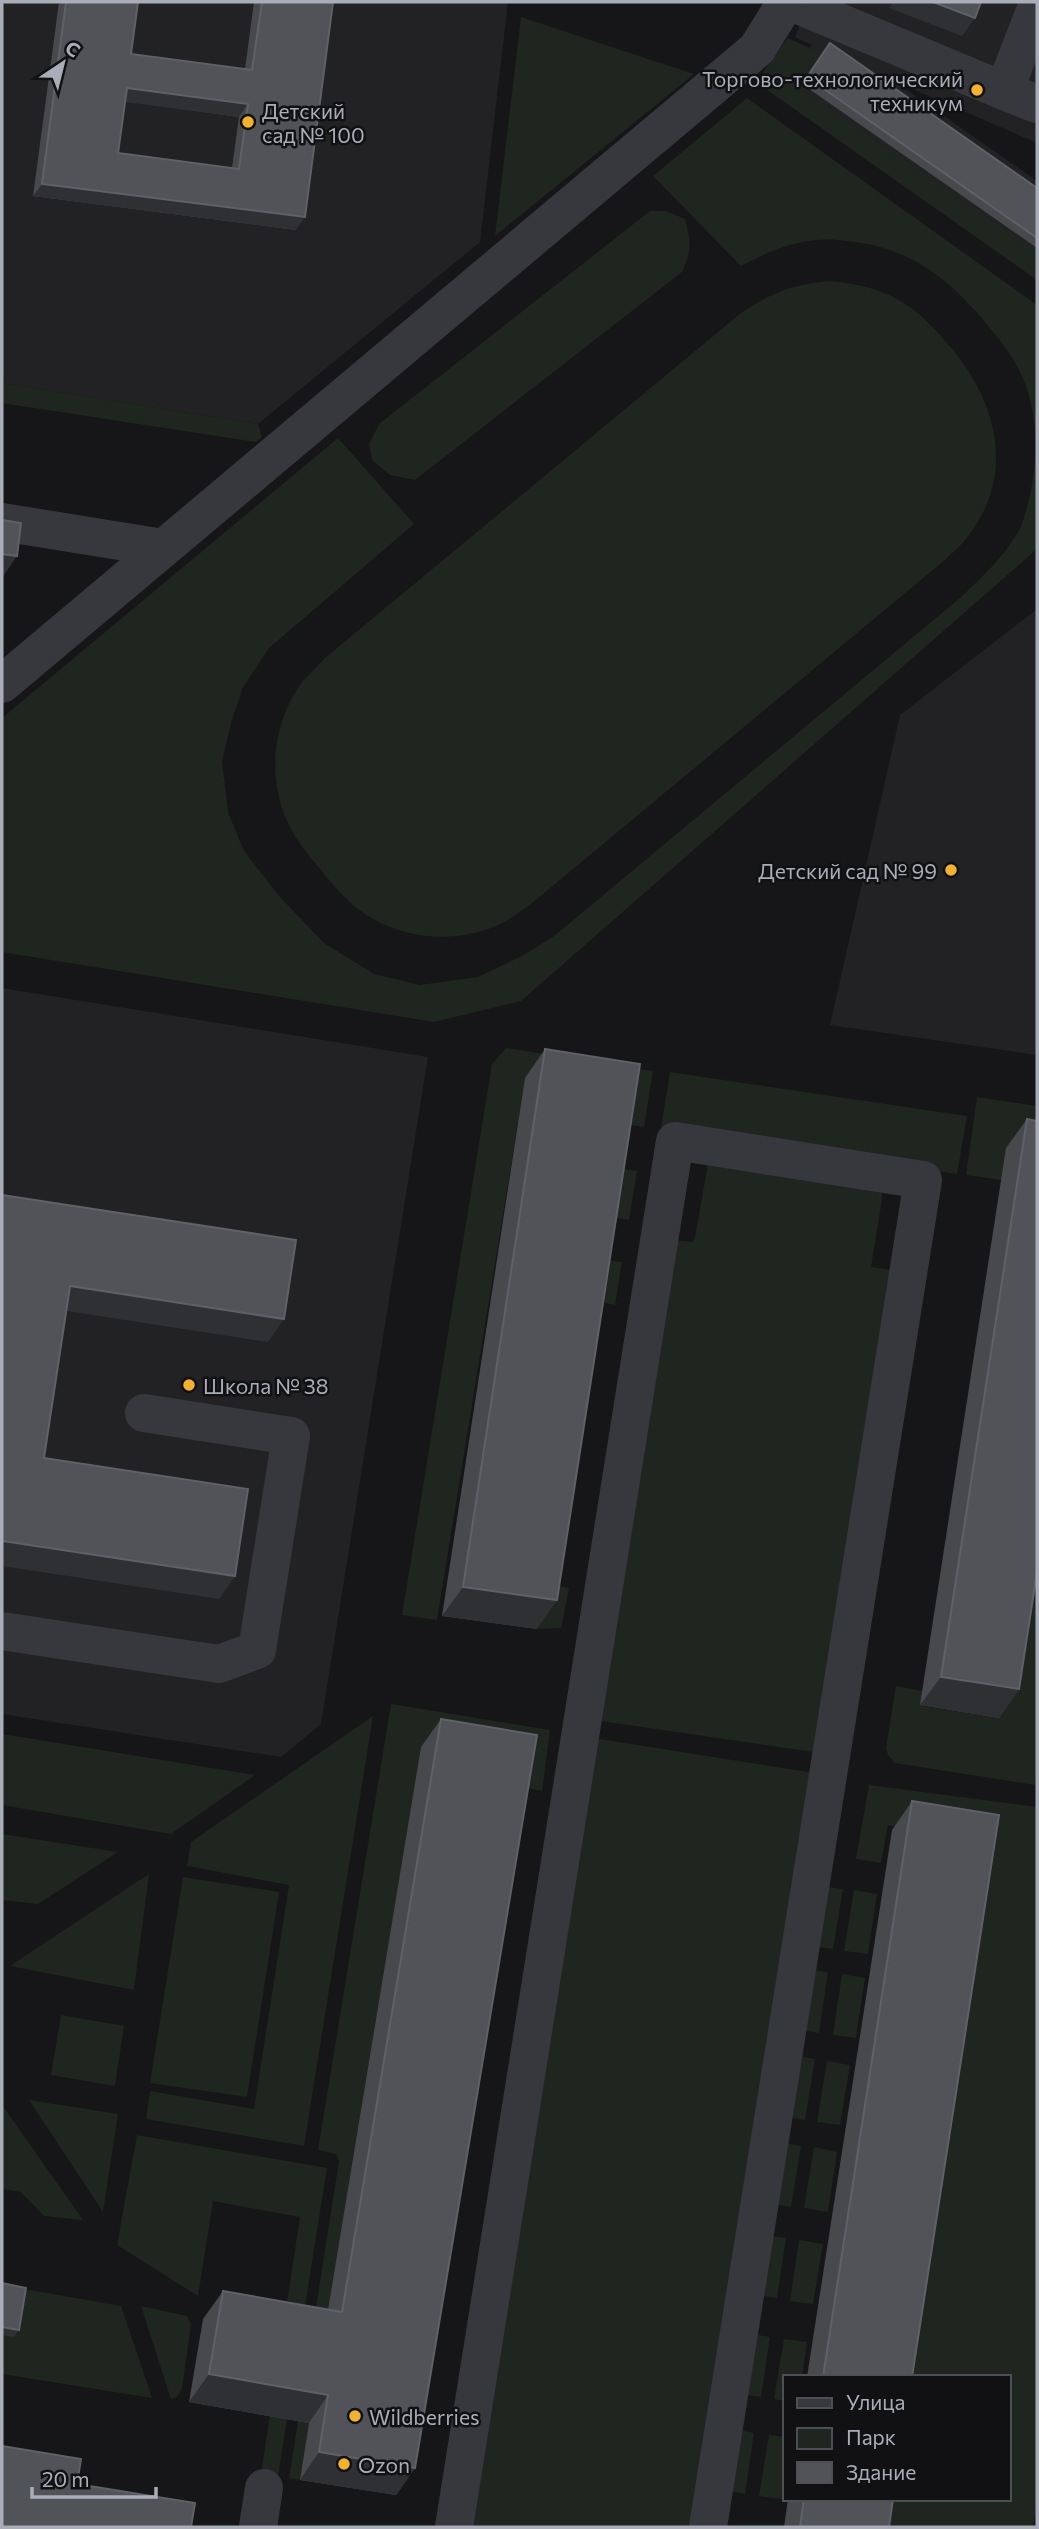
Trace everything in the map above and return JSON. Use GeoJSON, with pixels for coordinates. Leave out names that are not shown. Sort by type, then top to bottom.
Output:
{"type":"FeatureCollection","features":[{"type":"Feature","properties":{"kind":"street"},"geometry":{"type":"LineString","coordinates":[[2,684],[757,48],[788,2],[1021,98],[1037,6]]}},
{"type":"Feature","properties":{"kind":"street"},"geometry":{"type":"LineString","coordinates":[[2,522],[163,548]]}},
{"type":"Feature","properties":{"kind":"street"},"geometry":{"type":"LineString","coordinates":[[454,2527],[675,1141],[923,1180],[708,2527]]}},
{"type":"Feature","properties":{"kind":"street"},"geometry":{"type":"LineString","coordinates":[[2,1631],[219,1664],[257,1650],[291,1436],[144,1413]]}},
{"type":"Feature","properties":{"kind":"street"},"geometry":{"type":"LineString","coordinates":[[258,2527],[264,2488]]}},
{"type":"Feature","properties":{"kind":"shaded area","name":"Детский сад № 100"},"geometry":{"type":"Polygon","coordinates":[[[2,2],[508,2],[480,242],[258,424],[2,383],[2,2]]]}},
{"type":"Feature","properties":{"kind":"shaded area"},"geometry":{"type":"Polygon","coordinates":[[[810,2],[1037,2],[1037,143],[894,81],[1037,181],[1037,264],[783,87],[812,45],[795,37],[810,2]]]}},
{"type":"Feature","properties":{"kind":"shaded area","name":"Детский сад № 99"},"geometry":{"type":"Polygon","coordinates":[[[1037,609],[1037,1055],[830,1025],[900,715],[1037,609]]]}},
{"type":"Feature","properties":{"kind":"shaded area","name":"Школа № 38"},"geometry":{"type":"Polygon","coordinates":[[[2,988],[428,1057],[321,1724],[281,1757],[2,1714],[2,988]]]}},
{"type":"Feature","properties":{"kind":"green space"},"geometry":{"type":"Polygon","coordinates":[[[521,17],[694,74],[495,236],[521,17]]]}},
{"type":"Feature","properties":{"kind":"green space"},"geometry":{"type":"Polygon","coordinates":[[[788,38],[820,53],[797,86],[1037,252],[1037,280],[756,82],[788,38]]]}},
{"type":"Feature","properties":{"kind":"green space"},"geometry":{"type":"Polygon","coordinates":[[[747,98],[1037,305],[1037,549],[521,1001],[434,1022],[2,952],[2,718],[338,438],[414,524],[269,648],[243,687],[222,761],[228,812],[244,851],[280,897],[324,943],[374,974],[420,985],[478,977],[522,956],[554,936],[960,598],[1000,558],[1024,519],[1032,484],[1035,432],[1030,398],[1017,366],[999,339],[971,306],[947,283],[919,263],[901,254],[865,244],[824,240],[800,243],[776,250],[741,266],[653,176],[747,98]]]}},
{"type":"Feature","properties":{"kind":"green space"},"geometry":{"type":"Polygon","coordinates":[[[650,211],[666,211],[685,219],[690,246],[682,272],[415,480],[390,475],[372,460],[369,444],[379,424],[650,211]]]}},
{"type":"Feature","properties":{"kind":"green space"},"geometry":{"type":"Polygon","coordinates":[[[828,281],[868,287],[913,309],[953,350],[981,394],[990,417],[996,465],[992,489],[983,513],[966,539],[946,559],[531,904],[507,920],[486,930],[468,934],[429,936],[391,927],[358,909],[334,886],[300,844],[282,809],[275,771],[279,733],[293,697],[303,681],[325,658],[741,313],[782,291],[828,281]]]}},
{"type":"Feature","properties":{"kind":"green space"},"geometry":{"type":"Polygon","coordinates":[[[2,383],[258,424],[262,437],[256,442],[2,403],[2,383]]]}},
{"type":"Feature","properties":{"kind":"green space"},"geometry":{"type":"Polygon","coordinates":[[[506,1048],[653,1071],[644,1127],[615,1123],[525,1079],[437,1620],[402,1615],[492,1064],[506,1048]]]}},
{"type":"Feature","properties":{"kind":"green space"},"geometry":{"type":"Polygon","coordinates":[[[670,1072],[967,1116],[957,1174],[661,1128],[670,1072]]]}},
{"type":"Feature","properties":{"kind":"green space"},"geometry":{"type":"Polygon","coordinates":[[[977,1097],[1037,1106],[1037,1153],[1002,1180],[966,1175],[977,1097]]]}},
{"type":"Feature","properties":{"kind":"green space"},"geometry":{"type":"Polygon","coordinates":[[[708,1164],[880,1187],[881,1205],[871,1267],[898,1271],[820,1753],[594,1720],[671,1240],[692,1242],[695,1237],[708,1164]]]}},
{"type":"Feature","properties":{"kind":"green space"},"geometry":{"type":"Polygon","coordinates":[[[608,1167],[637,1171],[629,1220],[601,1215],[608,1167]]]}},
{"type":"Feature","properties":{"kind":"green space"},"geometry":{"type":"Polygon","coordinates":[[[594,1258],[622,1262],[615,1305],[588,1300],[594,1258]]]}},
{"type":"Feature","properties":{"kind":"green space"},"geometry":{"type":"Polygon","coordinates":[[[1037,1469],[1035,1785],[895,1763],[886,1748],[896,1686],[923,1691],[921,1706],[999,1718],[1037,1469]]]}},
{"type":"Feature","properties":{"kind":"green space"},"geometry":{"type":"Polygon","coordinates":[[[544,1584],[569,1588],[561,1628],[537,1629],[544,1584]]]}},
{"type":"Feature","properties":{"kind":"green space"},"geometry":{"type":"Polygon","coordinates":[[[391,1704],[550,1730],[542,1791],[514,1786],[300,2480],[289,2478],[339,2161],[336,2154],[318,2150],[391,1704]]]}},
{"type":"Feature","properties":{"kind":"green space"},"geometry":{"type":"Polygon","coordinates":[[[373,1716],[304,2146],[146,2119],[150,2091],[254,2109],[289,1885],[187,1866],[191,1842],[373,1716]]]}},
{"type":"Feature","properties":{"kind":"green space"},"geometry":{"type":"Polygon","coordinates":[[[2,1734],[255,1775],[171,1834],[2,1805],[2,1734]]]}},
{"type":"Feature","properties":{"kind":"green space"},"geometry":{"type":"Polygon","coordinates":[[[593,1738],[814,1773],[695,2527],[467,2527],[593,1738]]]}},
{"type":"Feature","properties":{"kind":"green space"},"geometry":{"type":"Polygon","coordinates":[[[869,1785],[1037,1807],[1037,2501],[1033,2527],[880,2527],[884,2501],[1011,2501],[1011,2375],[903,2375],[984,1840],[888,1825],[881,1863],[856,1859],[869,1785]]]}},
{"type":"Feature","properties":{"kind":"green space"},"geometry":{"type":"Polygon","coordinates":[[[2,1834],[118,1852],[38,1904],[2,1900],[2,1834]]]}},
{"type":"Feature","properties":{"kind":"green space"},"geometry":{"type":"Polygon","coordinates":[[[149,1874],[134,1990],[10,1966],[149,1874]]]}},
{"type":"Feature","properties":{"kind":"green space"},"geometry":{"type":"Polygon","coordinates":[[[183,1877],[279,1892],[247,2097],[150,2083],[183,1877]]]}},
{"type":"Feature","properties":{"kind":"green space"},"geometry":{"type":"Polygon","coordinates":[[[819,1886],[843,1889],[833,1949],[810,1946],[819,1886]]]}},
{"type":"Feature","properties":{"kind":"green space"},"geometry":{"type":"Polygon","coordinates":[[[854,1890],[877,1894],[868,1954],[844,1951],[854,1890]]]}},
{"type":"Feature","properties":{"kind":"green space"},"geometry":{"type":"Polygon","coordinates":[[[805,1969],[828,1972],[819,2033],[796,2029],[805,1969]]]}},
{"type":"Feature","properties":{"kind":"green space"},"geometry":{"type":"Polygon","coordinates":[[[842,1974],[865,1978],[856,2038],[833,2035],[842,1974]]]}},
{"type":"Feature","properties":{"kind":"green space"},"geometry":{"type":"Polygon","coordinates":[[[61,2015],[124,2026],[115,2086],[51,2075],[61,2015]]]}},
{"type":"Feature","properties":{"kind":"green space"},"geometry":{"type":"Polygon","coordinates":[[[792,2055],[815,2059],[805,2120],[782,2116],[792,2055]]]}},
{"type":"Feature","properties":{"kind":"green space"},"geometry":{"type":"Polygon","coordinates":[[[827,2061],[850,2065],[840,2125],[817,2122],[827,2061]]]}},
{"type":"Feature","properties":{"kind":"green space"},"geometry":{"type":"Polygon","coordinates":[[[29,2100],[118,2114],[103,2212],[29,2100]]]}},
{"type":"Feature","properties":{"kind":"green space"},"geometry":{"type":"Polygon","coordinates":[[[2,2105],[83,2220],[44,2216],[21,2192],[2,2189],[2,2105]]]}},
{"type":"Feature","properties":{"kind":"green space"},"geometry":{"type":"Polygon","coordinates":[[[137,2135],[327,2168],[278,2476],[261,2474],[300,2217],[213,2201],[198,2296],[117,2245],[137,2135]]]}},
{"type":"Feature","properties":{"kind":"green space"},"geometry":{"type":"Polygon","coordinates":[[[778,2142],[801,2146],[791,2207],[769,2203],[778,2142]]]}},
{"type":"Feature","properties":{"kind":"green space"},"geometry":{"type":"Polygon","coordinates":[[[814,2147],[837,2152],[828,2212],[804,2208],[814,2147]]]}},
{"type":"Feature","properties":{"kind":"green space"},"geometry":{"type":"Polygon","coordinates":[[[763,2235],[786,2238],[777,2298],[754,2295],[763,2235]]]}},
{"type":"Feature","properties":{"kind":"green space"},"geometry":{"type":"Polygon","coordinates":[[[799,2240],[823,2244],[813,2304],[790,2301],[799,2240]]]}},
{"type":"Feature","properties":{"kind":"green space"},"geometry":{"type":"Polygon","coordinates":[[[25,2291],[121,2306],[152,2398],[2,2374],[2,2335],[14,2336],[25,2291]]]}},
{"type":"Feature","properties":{"kind":"green space"},"geometry":{"type":"Polygon","coordinates":[[[141,2306],[187,2316],[191,2324],[182,2389],[177,2397],[171,2399],[141,2306]]]}},
{"type":"Feature","properties":{"kind":"green space"},"geometry":{"type":"Polygon","coordinates":[[[747,2333],[770,2337],[761,2397],[738,2394],[747,2333]]]}},
{"type":"Feature","properties":{"kind":"green space"},"geometry":{"type":"Polygon","coordinates":[[[784,2339],[807,2342],[802,2375],[783,2375],[783,2401],[774,2399],[784,2339]]]}},
{"type":"Feature","properties":{"kind":"green space"},"geometry":{"type":"Polygon","coordinates":[[[732,2429],[754,2433],[745,2494],[722,2490],[732,2429]]]}},
{"type":"Feature","properties":{"kind":"green space"},"geometry":{"type":"Polygon","coordinates":[[[769,2435],[783,2437],[782,2499],[759,2496],[769,2435]]]}},
{"type":"Feature","properties":{"kind":"building"},"geometry":{"type":"Polygon","coordinates":[[[66,2],[138,2],[131,54],[252,70],[262,2],[333,2],[305,217],[42,184],[66,2]],[[127,88],[118,153],[239,169],[248,104],[127,88]]]}},
{"type":"Feature","properties":{"kind":"building"},"geometry":{"type":"Polygon","coordinates":[[[933,2],[981,2],[975,18],[933,2]]]}},
{"type":"Feature","properties":{"kind":"building"},"geometry":{"type":"Polygon","coordinates":[[[830,43],[1037,188],[1037,238],[807,77],[830,43]]]}},
{"type":"Feature","properties":{"kind":"building"},"geometry":{"type":"Polygon","coordinates":[[[2,520],[21,523],[17,556],[2,554],[2,520]]]}},
{"type":"Feature","properties":{"kind":"building"},"geometry":{"type":"Polygon","coordinates":[[[545,1049],[640,1064],[557,1600],[463,1587],[545,1049]]]}},
{"type":"Feature","properties":{"kind":"building"},"geometry":{"type":"Polygon","coordinates":[[[1027,1119],[1037,1121],[1037,1572],[1019,1689],[941,1677],[1027,1119]]]}},
{"type":"Feature","properties":{"kind":"building"},"geometry":{"type":"Polygon","coordinates":[[[2,1195],[296,1240],[284,1319],[70,1286],[44,1458],[248,1489],[235,1576],[2,1541],[2,1195]]]}},
{"type":"Feature","properties":{"kind":"building"},"geometry":{"type":"Polygon","coordinates":[[[441,1719],[537,1735],[415,2468],[319,2452],[328,2395],[209,2374],[223,2291],[342,2312],[441,1719]]]}},
{"type":"Feature","properties":{"kind":"building"},"geometry":{"type":"Polygon","coordinates":[[[912,1801],[999,1815],[912,2375],[823,2375],[912,1801]]]}},
{"type":"Feature","properties":{"kind":"building"},"geometry":{"type":"Polygon","coordinates":[[[2,2283],[26,2288],[19,2330],[2,2327],[2,2283]]]}},
{"type":"Feature","properties":{"kind":"building"},"geometry":{"type":"Polygon","coordinates":[[[2,2446],[81,2459],[77,2484],[195,2503],[191,2527],[2,2527],[2,2446]]]}},
{"type":"Feature","properties":{"kind":"building"},"geometry":{"type":"Polygon","coordinates":[[[804,2501],[893,2501],[889,2527],[800,2527],[804,2501]]]}},
{"type":"Feature","properties":{"kind":"place","name":"Торгово-технологический техникум"},"geometry":{"type":"Point","coordinates":[977,90]}},
{"type":"Feature","properties":{"kind":"place","name":"Детский сад № 100"},"geometry":{"type":"Point","coordinates":[248,122]}},
{"type":"Feature","properties":{"kind":"place","name":"Детский сад № 99"},"geometry":{"type":"Point","coordinates":[951,870]}},
{"type":"Feature","properties":{"kind":"place","name":"Школа № 38"},"geometry":{"type":"Point","coordinates":[189,1385]}},
{"type":"Feature","properties":{"kind":"place","name":"Wildberries"},"geometry":{"type":"Point","coordinates":[355,2416]}},
{"type":"Feature","properties":{"kind":"place","name":"Ozon"},"geometry":{"type":"Point","coordinates":[344,2464]}}]}
